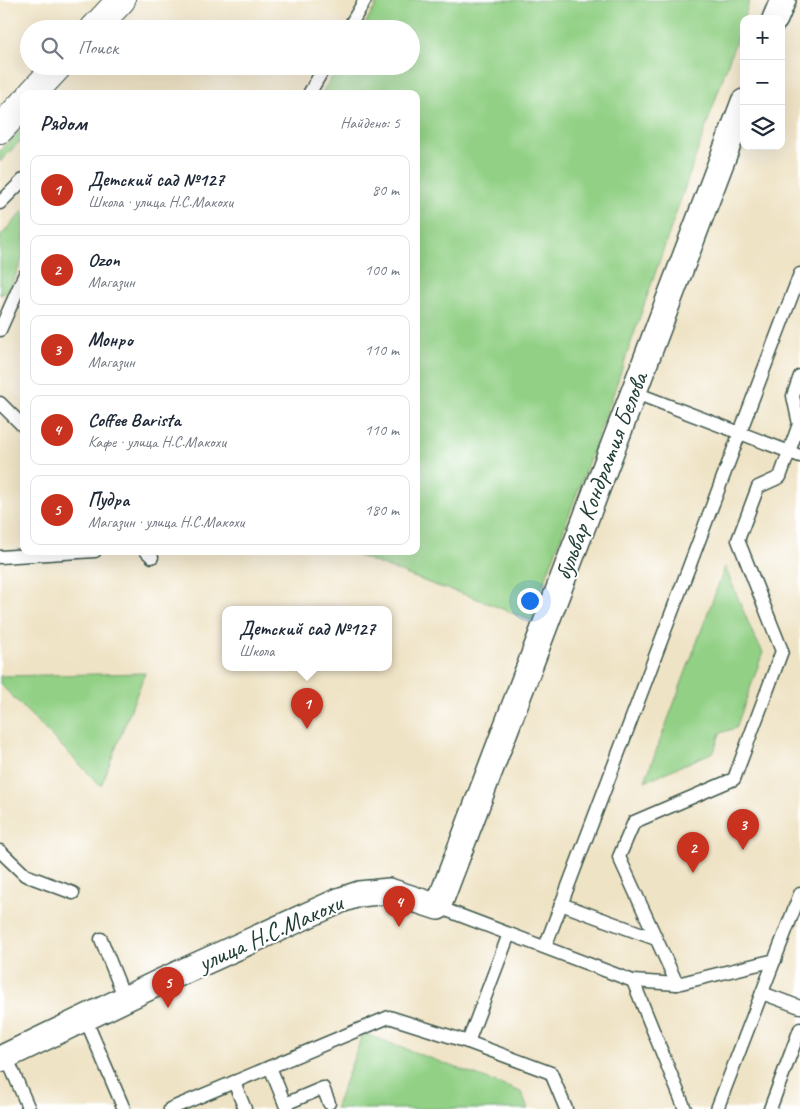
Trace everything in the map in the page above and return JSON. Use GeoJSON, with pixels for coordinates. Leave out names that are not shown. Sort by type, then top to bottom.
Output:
{"type":"FeatureCollection","features":[{"type":"Feature","properties":{"kind":"main road"},"geometry":{"type":"LineString","coordinates":[[102,20],[121,0]]}},
{"type":"Feature","properties":{"kind":"main road"},"geometry":{"type":"LineString","coordinates":[[37,90],[50,75]]}},
{"type":"Feature","properties":{"kind":"main road"},"geometry":{"type":"LineString","coordinates":[[0,129],[20,108]]}},
{"type":"Feature","properties":{"kind":"street"},"geometry":{"type":"LineString","coordinates":[[776,15],[782,0]]}},
{"type":"Feature","properties":{"kind":"street","name":"бульвар Кондратия Белова"},"geometry":{"type":"LineString","coordinates":[[438,907],[743,105]]}},
{"type":"Feature","properties":{"kind":"street","name":"улица Н.С.Макохи"},"geometry":{"type":"LineString","coordinates":[[3,1057],[341,900],[359,894],[389,891],[438,907]]}},
{"type":"Feature","properties":{"kind":"lane"},"geometry":{"type":"LineString","coordinates":[[353,20],[365,0]]}},
{"type":"Feature","properties":{"kind":"lane"},"geometry":{"type":"LineString","coordinates":[[311,90],[320,75]]}},
{"type":"Feature","properties":{"kind":"lane"},"geometry":{"type":"LineString","coordinates":[[0,203],[20,183]]}},
{"type":"Feature","properties":{"kind":"lane"},"geometry":{"type":"LineString","coordinates":[[545,947],[800,274]]}},
{"type":"Feature","properties":{"kind":"lane"},"geometry":{"type":"LineString","coordinates":[[1,325],[20,285]]}},
{"type":"Feature","properties":{"kind":"lane"},"geometry":{"type":"LineString","coordinates":[[677,984],[619,857],[634,822],[734,779],[782,651],[738,540],[758,487],[780,477],[795,454],[799,424],[793,396],[800,376]]}},
{"type":"Feature","properties":{"kind":"lane"},"geometry":{"type":"LineString","coordinates":[[633,392],[795,454]]}},
{"type":"Feature","properties":{"kind":"lane"},"geometry":{"type":"LineString","coordinates":[[0,403],[20,423]]}},
{"type":"Feature","properties":{"kind":"lane"},"geometry":{"type":"LineString","coordinates":[[0,558],[41,555]]}},
{"type":"Feature","properties":{"kind":"lane"},"geometry":{"type":"LineString","coordinates":[[0,851],[25,875],[73,893]]}},
{"type":"Feature","properties":{"kind":"lane"},"geometry":{"type":"LineString","coordinates":[[717,1109],[800,894]]}},
{"type":"Feature","properties":{"kind":"lane"},"geometry":{"type":"LineString","coordinates":[[561,904],[656,939]]}},
{"type":"Feature","properties":{"kind":"lane"},"geometry":{"type":"LineString","coordinates":[[438,907],[633,981],[677,984],[775,960]]}},
{"type":"Feature","properties":{"kind":"lane"},"geometry":{"type":"LineString","coordinates":[[468,1042],[509,934]]}},
{"type":"Feature","properties":{"kind":"lane"},"geometry":{"type":"LineString","coordinates":[[101,939],[125,999]]}},
{"type":"Feature","properties":{"kind":"lane"},"geometry":{"type":"LineString","coordinates":[[633,981],[685,1109]]}},
{"type":"Feature","properties":{"kind":"lane"},"geometry":{"type":"LineString","coordinates":[[762,993],[800,1007]]}},
{"type":"Feature","properties":{"kind":"lane"},"geometry":{"type":"LineString","coordinates":[[170,1109],[389,1017],[468,1042],[551,1073],[566,1109]]}},
{"type":"Feature","properties":{"kind":"lane"},"geometry":{"type":"LineString","coordinates":[[85,1018],[124,1109]]}},
{"type":"Feature","properties":{"kind":"lane"},"geometry":{"type":"LineString","coordinates":[[770,1109],[800,1029]]}},
{"type":"Feature","properties":{"kind":"lane"},"geometry":{"type":"LineString","coordinates":[[3,1057],[29,1109]]}},
{"type":"Feature","properties":{"kind":"lane"},"geometry":{"type":"LineString","coordinates":[[270,1067],[286,1106],[323,1088],[329,1103]]}},
{"type":"Feature","properties":{"kind":"lane"},"geometry":{"type":"LineString","coordinates":[[234,1082],[245,1109]]}},
{"type":"Feature","properties":{"kind":"green space"},"geometry":{"type":"Polygon","coordinates":[[[379,0],[750,0],[745,15],[740,15],[740,29],[608,409],[538,599],[532,621],[470,596],[437,586],[356,555],[420,555],[420,90],[324,90],[333,75],[420,75],[420,20],[367,20],[379,0]]]}},
{"type":"Feature","properties":{"kind":"green space"},"geometry":{"type":"Polygon","coordinates":[[[20,131],[20,143],[0,162],[0,150],[20,131]]]}},
{"type":"Feature","properties":{"kind":"green space"},"geometry":{"type":"Polygon","coordinates":[[[20,214],[20,265],[9,291],[0,295],[0,237],[20,214]]]}},
{"type":"Feature","properties":{"kind":"green space"},"geometry":{"type":"Polygon","coordinates":[[[725,567],[753,634],[763,652],[736,728],[720,733],[714,752],[645,781],[725,567]]]}},
{"type":"Feature","properties":{"kind":"green space"},"geometry":{"type":"Polygon","coordinates":[[[145,673],[101,786],[0,684],[0,676],[145,673]]]}},
{"type":"Feature","properties":{"kind":"green space"},"geometry":{"type":"Polygon","coordinates":[[[363,1033],[521,1092],[528,1109],[335,1109],[363,1033]]]}},
{"type":"Feature","properties":{"kind":"place","name":"Детский сад №127"},"geometry":{"type":"Point","coordinates":[307,729]}},
{"type":"Feature","properties":{"kind":"place","name":"Монро"},"geometry":{"type":"Point","coordinates":[743,850]}},
{"type":"Feature","properties":{"kind":"place","name":"Ozon"},"geometry":{"type":"Point","coordinates":[693,873]}},
{"type":"Feature","properties":{"kind":"place","name":"Coffee Barista"},"geometry":{"type":"Point","coordinates":[399,927]}},
{"type":"Feature","properties":{"kind":"place","name":"Пудра"},"geometry":{"type":"Point","coordinates":[168,1008]}}]}
